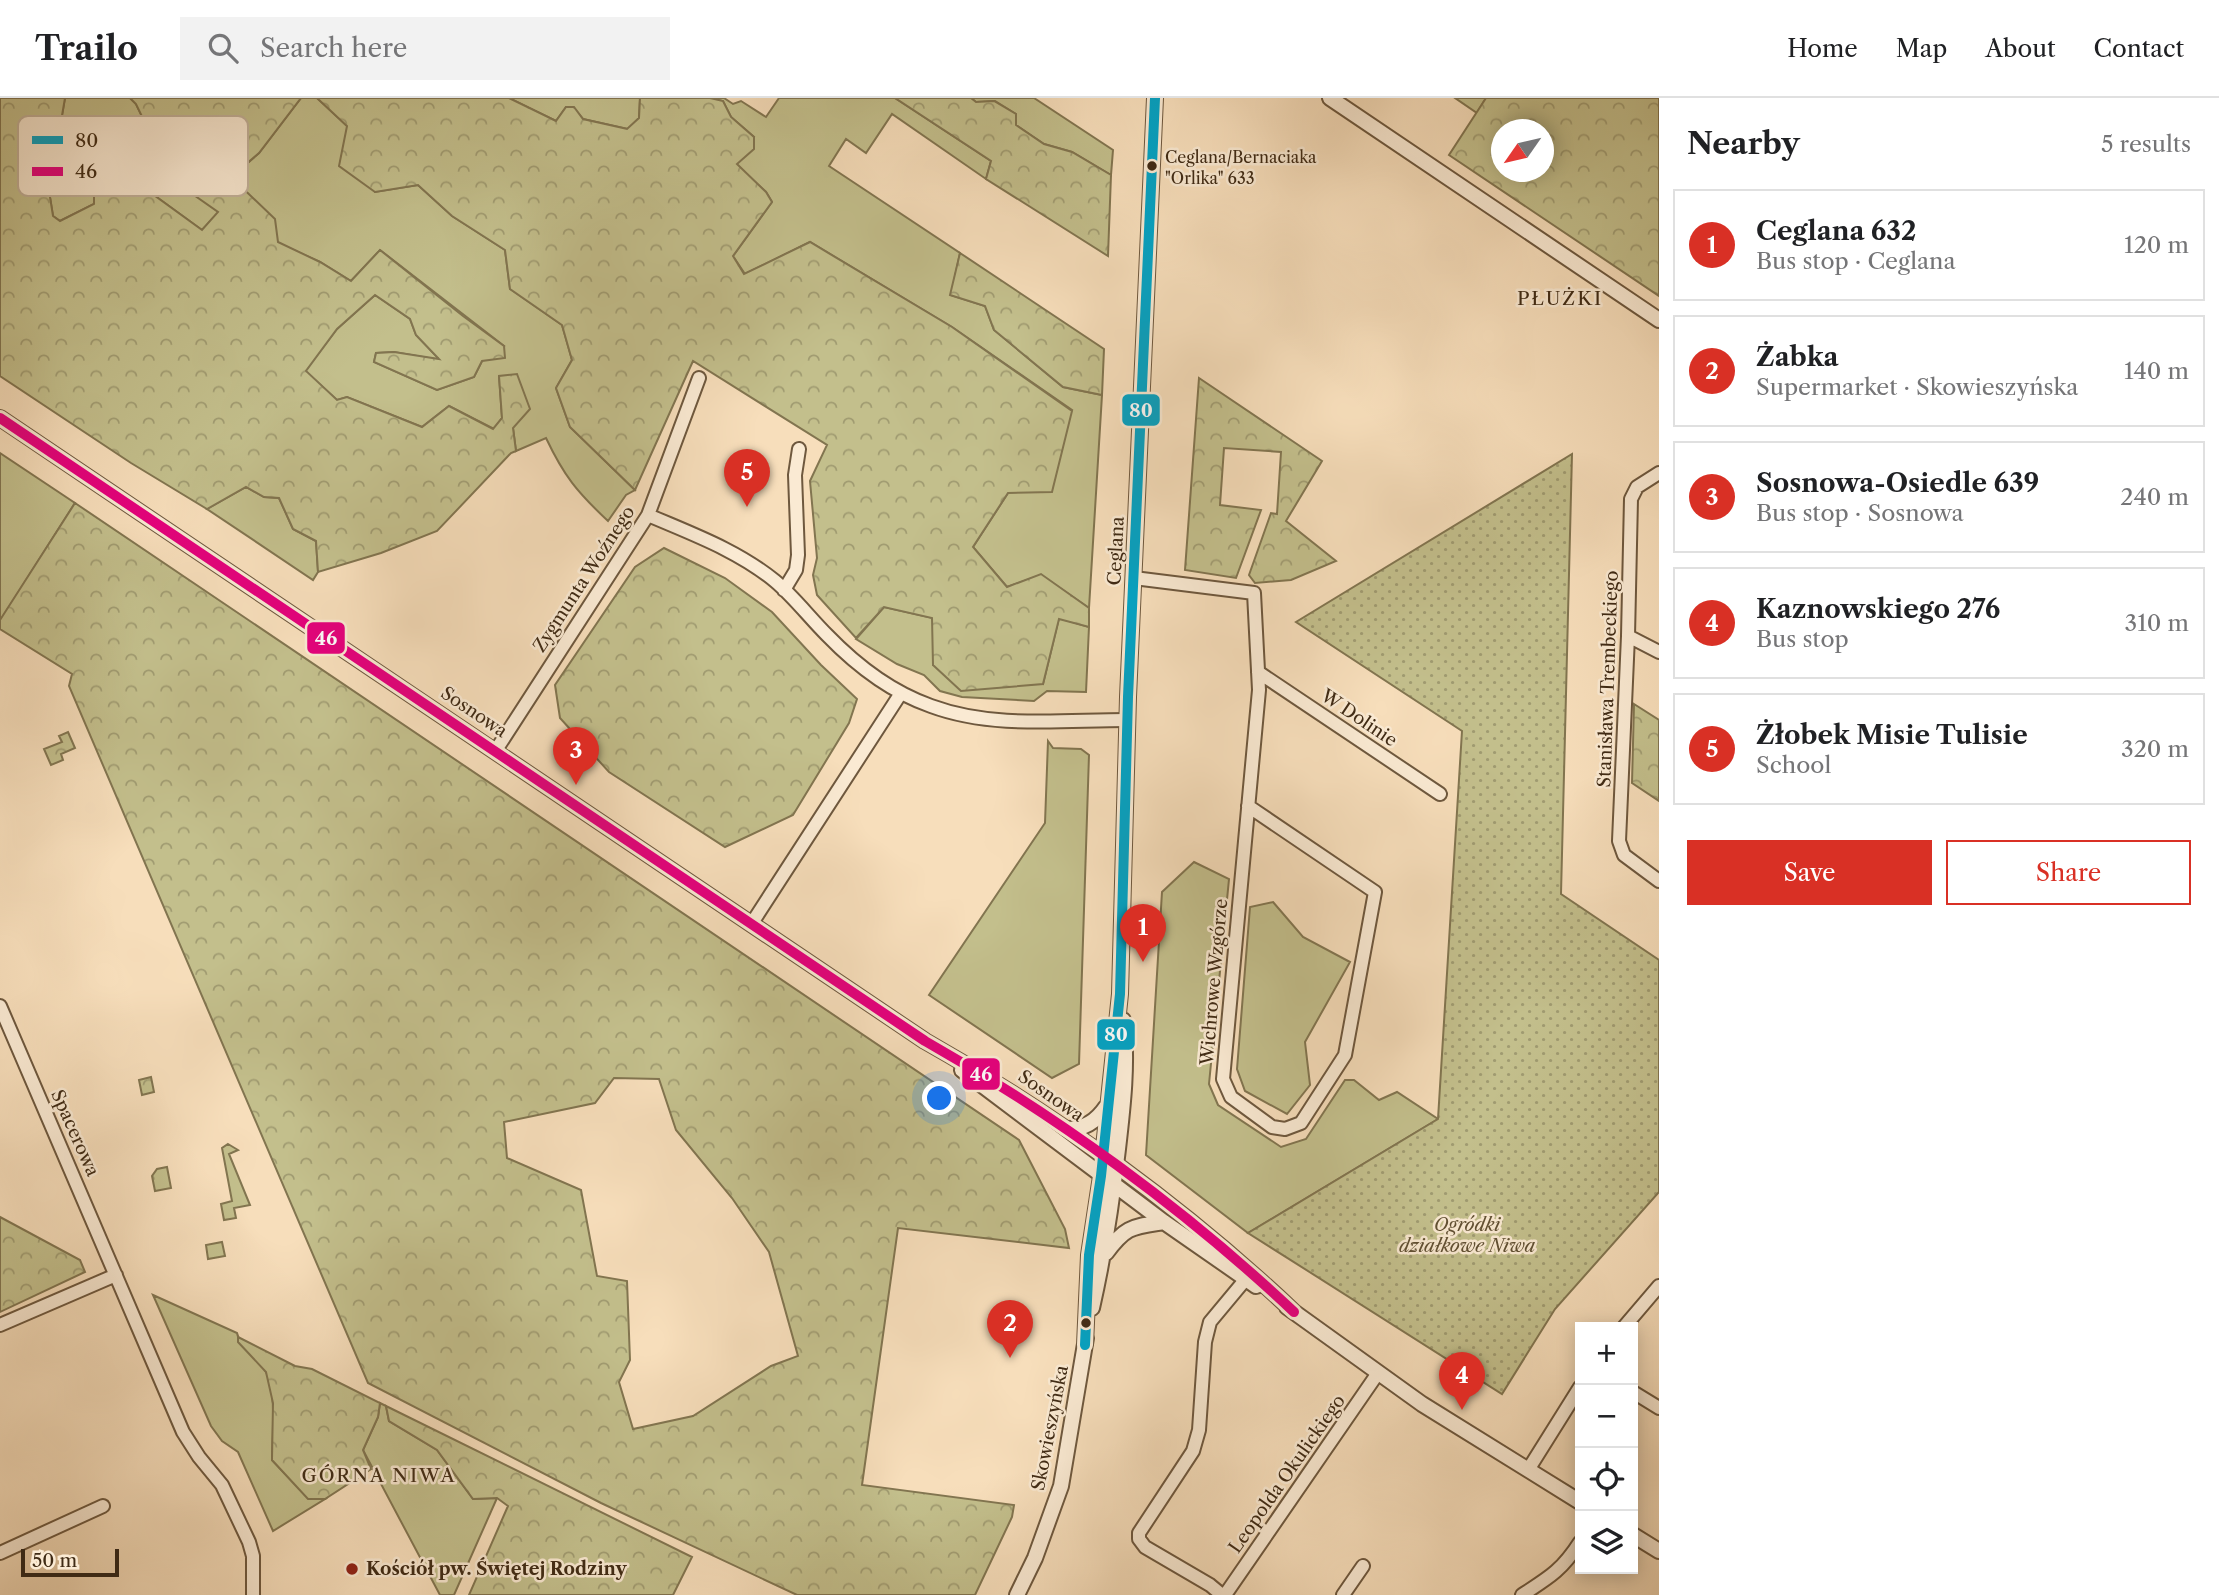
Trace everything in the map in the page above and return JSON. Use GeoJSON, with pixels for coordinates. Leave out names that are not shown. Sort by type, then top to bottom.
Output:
{"type":"FeatureCollection","features":[{"type":"Feature","properties":{"kind":"street"},"geometry":{"type":"LineString","coordinates":[[1330,98],[1659,320]]}},
{"type":"Feature","properties":{"kind":"street","name":"Ceglana"},"geometry":{"type":"LineString","coordinates":[[1101,1176],[1106,1106],[1120,994],[1127,720],[1156,102]]}},
{"type":"Feature","properties":{"kind":"street","name":"Zygmunta Woźnego"},"geometry":{"type":"LineString","coordinates":[[496,750],[648,515],[699,378]]}},
{"type":"Feature","properties":{"kind":"street","name":"Sosnowa"},"geometry":{"type":"LineString","coordinates":[[0,418],[925,1041],[1164,1222],[1249,1276]]}},
{"type":"Feature","properties":{"kind":"street"},"geometry":{"type":"LineString","coordinates":[[784,590],[796,570],[798,555],[795,475],[799,449]]}},
{"type":"Feature","properties":{"kind":"street","name":"Stanisława Trembeckiego"},"geometry":{"type":"LineString","coordinates":[[1658,475],[1637,487],[1630,499],[1628,636],[1619,841],[1624,855],[1659,881]]}},
{"type":"Feature","properties":{"kind":"street"},"geometry":{"type":"LineString","coordinates":[[648,515],[727,548],[751,563],[784,590],[850,657],[901,693],[932,707],[1008,721],[1127,720]]}},
{"type":"Feature","properties":{"kind":"street","name":"Wichrowe Wzgórze"},"geometry":{"type":"LineString","coordinates":[[1134,579],[1254,593],[1259,690],[1248,806],[1223,1079],[1231,1097],[1272,1127],[1285,1129],[1301,1124],[1345,1055],[1375,892],[1248,806]]}},
{"type":"Feature","properties":{"kind":"street"},"geometry":{"type":"LineString","coordinates":[[1628,636],[1659,652]]}},
{"type":"Feature","properties":{"kind":"street","name":"W Dolinie"},"geometry":{"type":"LineString","coordinates":[[1258,672],[1440,794]]}},
{"type":"Feature","properties":{"kind":"street"},"geometry":{"type":"LineString","coordinates":[[752,923],[901,693]]}},
{"type":"Feature","properties":{"kind":"street","name":"Ceglana"},"geometry":{"type":"LineString","coordinates":[[1116,1166],[1126,1045],[1120,994]]}},
{"type":"Feature","properties":{"kind":"street","name":"Spacerowa"},"geometry":{"type":"LineString","coordinates":[[0,1006],[183,1432],[226,1492],[249,1542],[253,1556],[253,1595]]}},
{"type":"Feature","properties":{"kind":"street","name":"Sosnowa"},"geometry":{"type":"LineString","coordinates":[[925,1041],[993,1079],[1065,1129],[1116,1166],[1249,1276]]}},
{"type":"Feature","properties":{"kind":"street"},"geometry":{"type":"LineString","coordinates":[[1065,1129],[1074,1130],[1086,1126],[1098,1119],[1106,1106]]}},
{"type":"Feature","properties":{"kind":"street","name":"Skowieszyńska"},"geometry":{"type":"LineString","coordinates":[[1017,1595],[1035,1558],[1061,1486],[1085,1345],[1104,1257],[1116,1166]]}},
{"type":"Feature","properties":{"kind":"street","name":"Skowieszyńska"},"geometry":{"type":"LineString","coordinates":[[1085,1345],[1088,1266],[1101,1176]]}},
{"type":"Feature","properties":{"kind":"street"},"geometry":{"type":"LineString","coordinates":[[1104,1257],[1119,1235],[1131,1228],[1164,1222]]}},
{"type":"Feature","properties":{"kind":"street"},"geometry":{"type":"LineString","coordinates":[[0,1325],[116,1275]]}},
{"type":"Feature","properties":{"kind":"street"},"geometry":{"type":"LineString","coordinates":[[1223,1595],[1145,1547],[1139,1539],[1142,1526],[1193,1451],[1199,1430],[1210,1322],[1249,1276],[1294,1312],[1422,1404],[1575,1499]]}},
{"type":"Feature","properties":{"kind":"street"},"geometry":{"type":"LineString","coordinates":[[1628,1322],[1658,1288]]}},
{"type":"Feature","properties":{"kind":"street","name":"Leopolda Okulickiego"},"geometry":{"type":"LineString","coordinates":[[1223,1595],[1378,1373]]}},
{"type":"Feature","properties":{"kind":"street"},"geometry":{"type":"LineString","coordinates":[[1528,1470],[1575,1395]]}},
{"type":"Feature","properties":{"kind":"street"},"geometry":{"type":"LineString","coordinates":[[1638,1395],[1659,1408]]}},
{"type":"Feature","properties":{"kind":"street"},"geometry":{"type":"LineString","coordinates":[[0,1553],[103,1506]]}},
{"type":"Feature","properties":{"kind":"street"},"geometry":{"type":"LineString","coordinates":[[1638,1538],[1659,1551]]}},
{"type":"Feature","properties":{"kind":"street"},"geometry":{"type":"LineString","coordinates":[[1522,1595],[1555,1574],[1567,1563],[1575,1550]]}},
{"type":"Feature","properties":{"kind":"street"},"geometry":{"type":"LineString","coordinates":[[1343,1595],[1363,1566]]}},
{"type":"Feature","properties":{"kind":"green space"},"geometry":{"type":"Polygon","coordinates":[[[0,98],[65,98],[62,116],[18,116],[18,196],[50,196],[53,216],[60,221],[94,204],[94,196],[155,196],[202,230],[218,212],[195,196],[248,196],[248,193],[275,219],[278,242],[320,262],[351,281],[380,250],[504,346],[505,358],[482,361],[474,377],[437,390],[374,362],[376,353],[394,352],[439,359],[416,335],[410,319],[375,295],[337,329],[306,371],[337,400],[347,397],[422,427],[449,406],[493,429],[502,418],[499,376],[517,374],[530,409],[513,428],[516,451],[511,453],[437,531],[381,553],[318,572],[316,541],[293,529],[279,498],[264,497],[246,487],[207,509],[131,463],[0,376],[0,98]]]}},
{"type":"Feature","properties":{"kind":"green space"},"geometry":{"type":"Polygon","coordinates":[[[65,98],[130,98],[142,116],[62,116],[65,98]]]}},
{"type":"Feature","properties":{"kind":"green space"},"geometry":{"type":"Polygon","coordinates":[[[130,98],[301,98],[259,153],[248,162],[248,116],[142,116],[130,98]]]}},
{"type":"Feature","properties":{"kind":"green space"},"geometry":{"type":"Polygon","coordinates":[[[301,98],[317,98],[347,126],[375,192],[418,185],[452,216],[505,250],[510,289],[562,325],[572,360],[556,388],[570,427],[635,490],[626,495],[608,521],[572,483],[546,438],[516,451],[513,428],[499,376],[502,418],[494,429],[449,406],[422,427],[347,397],[337,400],[305,371],[337,329],[375,295],[410,319],[416,335],[440,360],[394,352],[376,353],[374,362],[437,390],[474,377],[482,361],[504,346],[380,250],[351,281],[320,262],[278,243],[244,196],[248,196],[248,163],[259,153],[301,98]]]}},
{"type":"Feature","properties":{"kind":"green space"},"geometry":{"type":"Polygon","coordinates":[[[317,98],[509,98],[556,121],[566,107],[574,107],[583,119],[627,129],[639,118],[640,98],[710,98],[723,101],[731,117],[754,137],[754,149],[737,164],[766,192],[772,202],[733,256],[744,274],[810,242],[952,327],[1072,411],[1052,492],[1008,493],[973,547],[1007,587],[1041,574],[1089,608],[1089,627],[1059,619],[1043,684],[961,691],[933,665],[932,618],[884,607],[856,638],[817,595],[813,575],[817,558],[810,481],[827,445],[693,361],[635,490],[570,427],[556,388],[572,360],[562,325],[510,289],[505,250],[452,216],[418,185],[375,192],[339,166],[347,126],[317,98]]]}},
{"type":"Feature","properties":{"kind":"green space"},"geometry":{"type":"Polygon","coordinates":[[[509,98],[640,98],[639,118],[628,129],[583,119],[573,107],[566,107],[556,121],[509,98]]]}},
{"type":"Feature","properties":{"kind":"green space"},"geometry":{"type":"Polygon","coordinates":[[[710,98],[724,98],[733,104],[741,101],[766,117],[779,98],[895,98],[991,161],[986,179],[892,114],[866,153],[846,139],[829,166],[960,253],[951,295],[985,306],[994,330],[1063,387],[1102,395],[1089,608],[1041,575],[1007,587],[973,547],[1008,493],[1072,410],[952,327],[810,242],[745,274],[733,256],[772,202],[766,192],[736,164],[754,137],[731,117],[723,101],[710,98]]]}},
{"type":"Feature","properties":{"kind":"green space"},"geometry":{"type":"Polygon","coordinates":[[[895,98],[971,98],[976,102],[994,101],[1016,114],[1016,125],[1044,144],[1072,152],[1111,175],[1108,256],[986,179],[991,161],[895,98]]]}},
{"type":"Feature","properties":{"kind":"green space"},"geometry":{"type":"Polygon","coordinates":[[[971,98],[1034,98],[1113,150],[1111,175],[1072,152],[1044,144],[1016,125],[1016,114],[995,101],[976,102],[971,98]]]}},
{"type":"Feature","properties":{"kind":"green space"},"geometry":{"type":"Polygon","coordinates":[[[1455,98],[1486,98],[1477,113],[1455,98]]]}},
{"type":"Feature","properties":{"kind":"green space"},"geometry":{"type":"Polygon","coordinates":[[[1486,98],[1659,98],[1659,296],[1449,155],[1486,98]]]}},
{"type":"Feature","properties":{"kind":"green space"},"geometry":{"type":"Polygon","coordinates":[[[50,196],[94,196],[94,204],[60,221],[53,216],[50,196]]]}},
{"type":"Feature","properties":{"kind":"green space"},"geometry":{"type":"Polygon","coordinates":[[[155,196],[196,196],[219,212],[202,230],[155,196]]]}},
{"type":"Feature","properties":{"kind":"green space"},"geometry":{"type":"Polygon","coordinates":[[[960,253],[1104,349],[1102,395],[1063,387],[994,330],[985,306],[950,295],[960,253]]]}},
{"type":"Feature","properties":{"kind":"green space"},"geometry":{"type":"Polygon","coordinates":[[[1199,378],[1322,461],[1286,521],[1336,561],[1291,580],[1255,583],[1249,575],[1271,513],[1277,514],[1281,452],[1224,448],[1220,505],[1261,510],[1236,578],[1185,570],[1199,378]]]}},
{"type":"Feature","properties":{"kind":"green space"},"geometry":{"type":"Polygon","coordinates":[[[0,453],[75,503],[0,621],[0,453]]]}},
{"type":"Feature","properties":{"kind":"green space","name":"Ogródki działkowe Niwa"},"geometry":{"type":"Polygon","coordinates":[[[1572,454],[1561,894],[1659,960],[1659,1192],[1555,1309],[1502,1394],[1248,1233],[1438,1119],[1462,731],[1296,622],[1572,454]]]}},
{"type":"Feature","properties":{"kind":"green space"},"geometry":{"type":"Polygon","coordinates":[[[246,487],[264,497],[279,498],[293,529],[316,541],[318,572],[313,580],[207,509],[246,487]]]}},
{"type":"Feature","properties":{"kind":"green space"},"geometry":{"type":"Polygon","coordinates":[[[75,503],[1019,1140],[1065,1229],[1069,1248],[898,1228],[862,1485],[1014,1505],[1012,1517],[975,1595],[797,1595],[601,1503],[368,1383],[69,686],[72,674],[0,629],[0,620],[75,503]],[[614,1078],[595,1103],[504,1122],[507,1158],[581,1190],[597,1276],[627,1281],[630,1360],[619,1382],[633,1429],[693,1416],[771,1366],[798,1356],[769,1252],[732,1198],[676,1130],[659,1079],[614,1078]]]}},
{"type":"Feature","properties":{"kind":"green space"},"geometry":{"type":"Polygon","coordinates":[[[664,548],[725,578],[772,612],[857,699],[849,723],[793,815],[725,847],[609,772],[560,718],[555,685],[635,567],[664,548]]]}},
{"type":"Feature","properties":{"kind":"green space"},"geometry":{"type":"Polygon","coordinates":[[[884,607],[933,618],[933,665],[1043,684],[1059,618],[1089,627],[1086,692],[1047,691],[1034,701],[962,697],[940,691],[924,675],[897,664],[856,639],[884,607]]]}},
{"type":"Feature","properties":{"kind":"green space"},"geometry":{"type":"Polygon","coordinates":[[[1634,704],[1659,720],[1659,801],[1632,783],[1634,704]]]}},
{"type":"Feature","properties":{"kind":"green space"},"geometry":{"type":"Polygon","coordinates":[[[68,732],[75,748],[61,754],[63,760],[51,765],[44,749],[62,742],[59,736],[68,732]]]}},
{"type":"Feature","properties":{"kind":"green space"},"geometry":{"type":"Polygon","coordinates":[[[1048,741],[1053,748],[1081,749],[1089,755],[1079,1064],[1052,1078],[929,995],[1045,823],[1048,741]]]}},
{"type":"Feature","properties":{"kind":"green space"},"geometry":{"type":"Polygon","coordinates":[[[1194,862],[1229,879],[1209,1084],[1218,1105],[1281,1147],[1306,1139],[1345,1080],[1354,1080],[1379,1100],[1397,1092],[1438,1119],[1248,1233],[1146,1155],[1162,892],[1194,862]]]}},
{"type":"Feature","properties":{"kind":"green space"},"geometry":{"type":"Polygon","coordinates":[[[1273,902],[1303,937],[1350,962],[1305,1042],[1310,1085],[1287,1114],[1245,1091],[1237,1069],[1250,907],[1273,902]]]}},
{"type":"Feature","properties":{"kind":"green space"},"geometry":{"type":"Polygon","coordinates":[[[151,1077],[154,1092],[142,1095],[139,1080],[151,1077]]]}},
{"type":"Feature","properties":{"kind":"green space"},"geometry":{"type":"Polygon","coordinates":[[[228,1144],[238,1150],[229,1154],[250,1205],[234,1208],[236,1218],[224,1220],[221,1204],[232,1201],[222,1148],[228,1144]]]}},
{"type":"Feature","properties":{"kind":"green space"},"geometry":{"type":"Polygon","coordinates":[[[167,1167],[171,1188],[155,1191],[152,1176],[157,1169],[167,1167]]]}},
{"type":"Feature","properties":{"kind":"green space"},"geometry":{"type":"Polygon","coordinates":[[[0,1217],[80,1260],[85,1272],[0,1312],[0,1217]]]}},
{"type":"Feature","properties":{"kind":"green space"},"geometry":{"type":"Polygon","coordinates":[[[222,1242],[225,1256],[208,1259],[206,1245],[222,1242]]]}},
{"type":"Feature","properties":{"kind":"green space"},"geometry":{"type":"Polygon","coordinates":[[[153,1295],[237,1333],[242,1345],[263,1367],[272,1391],[272,1460],[308,1498],[325,1499],[273,1531],[238,1452],[222,1441],[211,1426],[153,1295]]]}},
{"type":"Feature","properties":{"kind":"green space"},"geometry":{"type":"Polygon","coordinates":[[[238,1337],[295,1366],[312,1369],[380,1403],[378,1417],[363,1450],[371,1469],[325,1499],[308,1499],[272,1460],[273,1403],[266,1372],[238,1342],[238,1337]]]}},
{"type":"Feature","properties":{"kind":"green space"},"geometry":{"type":"Polygon","coordinates":[[[380,1403],[386,1406],[389,1421],[437,1450],[473,1499],[497,1498],[454,1595],[440,1595],[363,1450],[378,1417],[380,1403]]]}},
{"type":"Feature","properties":{"kind":"green space"},"geometry":{"type":"Polygon","coordinates":[[[386,1406],[692,1557],[673,1595],[469,1595],[508,1506],[497,1498],[473,1499],[437,1450],[389,1421],[386,1406]]]}},
{"type":"Feature","properties":{"kind":"transit line","name":"80"},"geometry":{"type":"LineString","coordinates":[[1085,1345],[1089,1255],[1101,1176],[1120,994],[1128,697],[1155,98]]}},
{"type":"Feature","properties":{"kind":"transit line","name":"46"},"geometry":{"type":"LineString","coordinates":[[0,418],[925,1041],[1071,1132],[1209,1237],[1294,1312]]}},
{"type":"Feature","properties":{"kind":"place","name":"Ceglana/Bernaciaka \"Orlika\" 633"},"geometry":{"type":"Point","coordinates":[1152,166]}},
{"type":"Feature","properties":{"kind":"place","name":"Żłobek Misie Tulisie"},"geometry":{"type":"Point","coordinates":[747,507]}},
{"type":"Feature","properties":{"kind":"place","name":"Sosnowa-Osiedle 639"},"geometry":{"type":"Point","coordinates":[576,785]}},
{"type":"Feature","properties":{"kind":"place","name":"Ceglana 632"},"geometry":{"type":"Point","coordinates":[1143,962]}},
{"type":"Feature","properties":{"kind":"place","name":"Żabka"},"geometry":{"type":"Point","coordinates":[1010,1358]}},
{"type":"Feature","properties":{"kind":"place","name":"Kaznowskiego 276"},"geometry":{"type":"Point","coordinates":[1462,1410]}},
{"type":"Feature","properties":{"kind":"place","name":"Kościół pw. Świętej Rodziny"},"geometry":{"type":"Point","coordinates":[352,1569]}},
{"type":"Feature","properties":{"kind":"district","name":"PŁUŻKI"},"geometry":{"type":"Point","coordinates":[1560,298]}},
{"type":"Feature","properties":{"kind":"district","name":"GÓRNA NIWA"},"geometry":{"type":"Point","coordinates":[379,1475]}}]}
